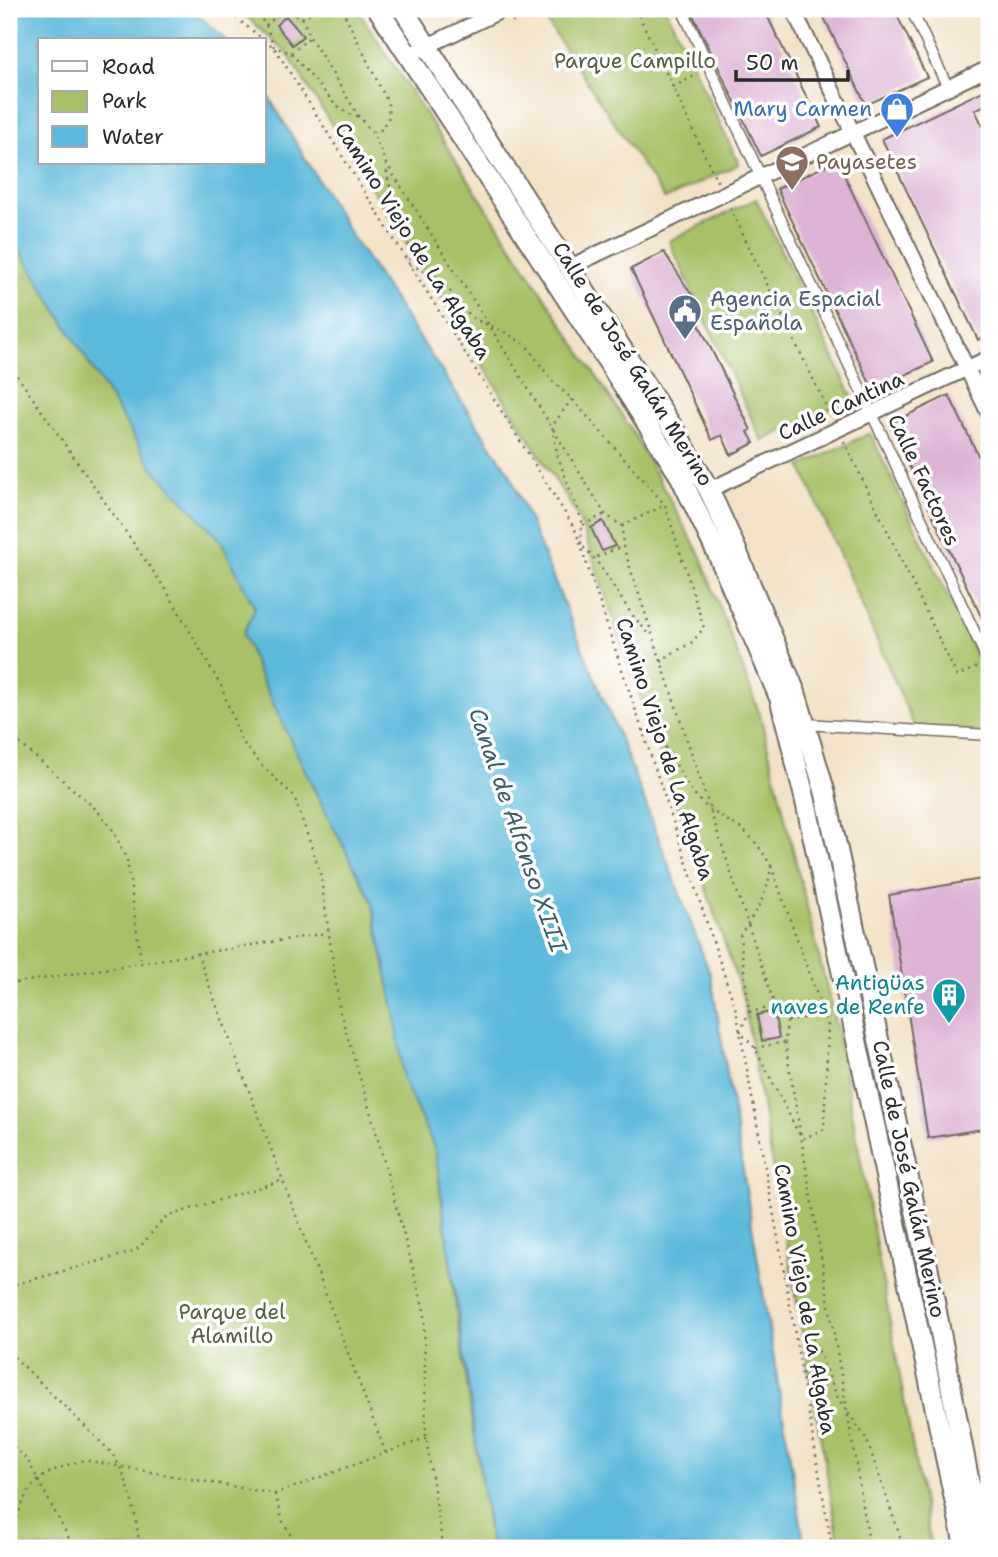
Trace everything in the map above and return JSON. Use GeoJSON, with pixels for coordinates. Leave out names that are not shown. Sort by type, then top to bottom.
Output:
{"type":"FeatureCollection","features":[{"type":"Feature","properties":{"kind":"main road","name":"Calle de José Galán Merino"},"geometry":{"type":"LineString","coordinates":[[378,9],[680,476],[719,557],[780,699],[808,812],[965,1548]]}},
{"type":"Feature","properties":{"kind":"main road","name":"Calle de José Galán Merino"},"geometry":{"type":"LineString","coordinates":[[403,9],[680,439],[709,490],[796,694],[825,792],[930,1278],[982,1548]]}},
{"type":"Feature","properties":{"kind":"street"},"geometry":{"type":"LineString","coordinates":[[408,55],[504,9]]}},
{"type":"Feature","properties":{"kind":"street","name":"Calle Factores"},"geometry":{"type":"LineString","coordinates":[[682,9],[989,662]]}},
{"type":"Feature","properties":{"kind":"street"},"geometry":{"type":"LineString","coordinates":[[793,9],[989,414]]}},
{"type":"Feature","properties":{"kind":"street"},"geometry":{"type":"LineString","coordinates":[[911,9],[948,88]]}},
{"type":"Feature","properties":{"kind":"street"},"geometry":{"type":"LineString","coordinates":[[570,267],[989,68]]}},
{"type":"Feature","properties":{"kind":"street","name":"Calle Cantina"},"geometry":{"type":"LineString","coordinates":[[709,490],[989,358]]}},
{"type":"Feature","properties":{"kind":"street"},"geometry":{"type":"LineString","coordinates":[[805,724],[989,735]]}},
{"type":"Feature","properties":{"kind":"path","name":"Camino Viejo de La Algaba"},"geometry":{"type":"LineString","coordinates":[[225,9],[261,38]]}},
{"type":"Feature","properties":{"kind":"path"},"geometry":{"type":"LineString","coordinates":[[253,9],[266,26],[274,47],[292,53],[334,103],[347,113],[359,117]]}},
{"type":"Feature","properties":{"kind":"path"},"geometry":{"type":"LineString","coordinates":[[266,26],[284,9],[302,18],[310,37],[359,117],[372,132],[386,163],[605,514],[622,526]]}},
{"type":"Feature","properties":{"kind":"path"},"geometry":{"type":"LineString","coordinates":[[302,18],[316,9]]}},
{"type":"Feature","properties":{"kind":"path"},"geometry":{"type":"LineString","coordinates":[[342,9],[388,103],[389,117],[380,131],[372,132]]}},
{"type":"Feature","properties":{"kind":"path"},"geometry":{"type":"LineString","coordinates":[[636,9],[957,676],[989,662]]}},
{"type":"Feature","properties":{"kind":"path"},"geometry":{"type":"LineString","coordinates":[[292,53],[310,37]]}},
{"type":"Feature","properties":{"kind":"path","name":"Camino Viejo de La Algaba"},"geometry":{"type":"LineString","coordinates":[[266,41],[274,47],[575,529],[736,1010],[832,1548]]}},
{"type":"Feature","properties":{"kind":"path"},"geometry":{"type":"LineString","coordinates":[[673,87],[710,68]]}},
{"type":"Feature","properties":{"kind":"path"},"geometry":{"type":"LineString","coordinates":[[386,163],[391,195],[409,237],[409,264],[441,279],[474,319],[503,331],[526,345],[552,381],[572,399],[665,505],[704,628],[691,643],[660,663]]}},
{"type":"Feature","properties":{"kind":"path"},"geometry":{"type":"LineString","coordinates":[[779,309],[815,292]]}},
{"type":"Feature","properties":{"kind":"path"},"geometry":{"type":"LineString","coordinates":[[9,365],[168,593],[221,687],[241,740],[264,768],[294,796],[320,872],[340,1012],[373,1121],[424,1310],[426,1438],[443,1548]]}},
{"type":"Feature","properties":{"kind":"path"},"geometry":{"type":"LineString","coordinates":[[572,399],[552,426],[558,457],[582,525],[580,545],[596,558],[637,624],[652,636]]}},
{"type":"Feature","properties":{"kind":"path"},"geometry":{"type":"LineString","coordinates":[[622,526],[665,505]]}},
{"type":"Feature","properties":{"kind":"path"},"geometry":{"type":"LineString","coordinates":[[582,525],[605,514]]}},
{"type":"Feature","properties":{"kind":"path"},"geometry":{"type":"LineString","coordinates":[[622,526],[623,546],[660,663],[775,1006],[787,1022],[785,1042],[870,1548]]}},
{"type":"Feature","properties":{"kind":"path"},"geometry":{"type":"LineString","coordinates":[[596,558],[623,546]]}},
{"type":"Feature","properties":{"kind":"path"},"geometry":{"type":"LineString","coordinates":[[642,729],[656,735],[668,750],[686,783],[711,811],[742,830],[760,848],[771,866],[828,1026],[824,1129],[801,1139]]}},
{"type":"Feature","properties":{"kind":"path"},"geometry":{"type":"LineString","coordinates":[[9,734],[97,810],[113,830],[127,860],[141,962]]}},
{"type":"Feature","properties":{"kind":"path"},"geometry":{"type":"LineString","coordinates":[[771,866],[769,885],[762,904],[740,936],[749,1012],[740,1032],[754,1048],[801,1139]]}},
{"type":"Feature","properties":{"kind":"path"},"geometry":{"type":"LineString","coordinates":[[9,984],[327,933]]}},
{"type":"Feature","properties":{"kind":"path"},"geometry":{"type":"LineString","coordinates":[[197,953],[386,1454]]}},
{"type":"Feature","properties":{"kind":"path"},"geometry":{"type":"LineString","coordinates":[[749,1012],[775,1006]]}},
{"type":"Feature","properties":{"kind":"path"},"geometry":{"type":"LineString","coordinates":[[787,1022],[822,1014]]}},
{"type":"Feature","properties":{"kind":"path"},"geometry":{"type":"LineString","coordinates":[[754,1048],[785,1042]]}},
{"type":"Feature","properties":{"kind":"path"},"geometry":{"type":"LineString","coordinates":[[9,1286],[133,1252],[142,1246],[158,1223],[168,1216],[283,1180]]}},
{"type":"Feature","properties":{"kind":"path"},"geometry":{"type":"LineString","coordinates":[[783,1265],[838,1398],[866,1438],[904,1548]]}},
{"type":"Feature","properties":{"kind":"path"},"geometry":{"type":"LineString","coordinates":[[9,1352],[111,1452],[120,1465],[133,1500],[140,1548]]}},
{"type":"Feature","properties":{"kind":"path"},"geometry":{"type":"LineString","coordinates":[[11,1545],[23,1499],[38,1480],[54,1468],[84,1460],[275,1494],[426,1438]]}},
{"type":"Feature","properties":{"kind":"path"},"geometry":{"type":"LineString","coordinates":[[9,1442],[28,1461],[74,1548]]}},
{"type":"Feature","properties":{"kind":"path"},"geometry":{"type":"LineString","coordinates":[[275,1494],[282,1520],[298,1548]]}},
{"type":"Feature","properties":{"kind":"green space"},"geometry":{"type":"Polygon","coordinates":[[[238,9],[357,9],[634,434],[701,557],[760,715],[837,1030],[931,1548],[840,1548],[743,997],[579,518],[286,52],[238,9]]]}},
{"type":"Feature","properties":{"kind":"green space","name":"Parque Campillo"},"geometry":{"type":"Polygon","coordinates":[[[550,9],[666,9],[739,164],[665,199],[541,13],[550,9]]]}},
{"type":"Feature","properties":{"kind":"green space"},"geometry":{"type":"Polygon","coordinates":[[[756,199],[853,398],[762,441],[669,241],[756,199]]]}},
{"type":"Feature","properties":{"kind":"green space","name":"Parque del Alamillo"},"geometry":{"type":"Polygon","coordinates":[[[9,232],[153,468],[220,539],[255,608],[243,634],[259,674],[372,901],[396,1018],[403,1079],[435,1149],[491,1548],[9,1548],[9,232]]]}},
{"type":"Feature","properties":{"kind":"green space"},"geometry":{"type":"Polygon","coordinates":[[[870,433],[989,682],[989,733],[915,728],[801,466],[870,433]]]}},
{"type":"Feature","properties":{"kind":"water","name":"Canal de Alfonso XIII"},"geometry":{"type":"Polygon","coordinates":[[[9,9],[191,9],[224,38],[38,38],[38,164],[266,164],[266,92],[349,232],[510,474],[628,758],[711,976],[805,1548],[491,1548],[435,1149],[403,1079],[396,1018],[372,901],[259,674],[243,634],[255,608],[220,539],[153,468],[9,232],[9,9]]]}},
{"type":"Feature","properties":{"kind":"building"},"geometry":{"type":"Polygon","coordinates":[[[690,9],[764,9],[821,127],[761,156],[690,9]]]}},
{"type":"Feature","properties":{"kind":"building"},"geometry":{"type":"Polygon","coordinates":[[[820,9],[851,9],[853,12],[860,9],[894,9],[927,77],[866,105],[820,9]]]}},
{"type":"Feature","properties":{"kind":"building"},"geometry":{"type":"Polygon","coordinates":[[[286,16],[303,36],[292,45],[276,25],[286,16]]]}},
{"type":"Feature","properties":{"kind":"building"},"geometry":{"type":"Polygon","coordinates":[[[989,88],[989,103],[975,110],[989,139],[989,335],[978,340],[882,139],[989,88]]]}},
{"type":"Feature","properties":{"kind":"building"},"geometry":{"type":"Polygon","coordinates":[[[837,160],[933,362],[873,390],[777,189],[837,160]]]}},
{"type":"Feature","properties":{"kind":"building"},"geometry":{"type":"Polygon","coordinates":[[[664,252],[697,303],[691,308],[751,430],[748,432],[754,443],[731,455],[722,435],[712,440],[631,269],[664,252]]]}},
{"type":"Feature","properties":{"kind":"building"},"geometry":{"type":"Polygon","coordinates":[[[949,395],[989,478],[989,633],[889,424],[949,395]]]}},
{"type":"Feature","properties":{"kind":"building"},"geometry":{"type":"Polygon","coordinates":[[[603,521],[615,546],[602,551],[591,528],[603,521]]]}},
{"type":"Feature","properties":{"kind":"building","name":"Antigüas naves de Renfe"},"geometry":{"type":"Polygon","coordinates":[[[982,879],[989,921],[989,1128],[928,1138],[889,895],[982,879]]]}},
{"type":"Feature","properties":{"kind":"building"},"geometry":{"type":"Polygon","coordinates":[[[774,1011],[779,1038],[762,1041],[757,1015],[774,1011]]]}},
{"type":"Feature","properties":{"kind":"place","name":"Mary Carmen"},"geometry":{"type":"Point","coordinates":[897,139]}},
{"type":"Feature","properties":{"kind":"place","name":"Payasetes"},"geometry":{"type":"Point","coordinates":[792,192]}},
{"type":"Feature","properties":{"kind":"place","name":"Agencia Espacial Española"},"geometry":{"type":"Point","coordinates":[685,341]}},
{"type":"Feature","properties":{"kind":"place","name":"Antigüas naves de Renfe"},"geometry":{"type":"Point","coordinates":[949,1025]}}]}
